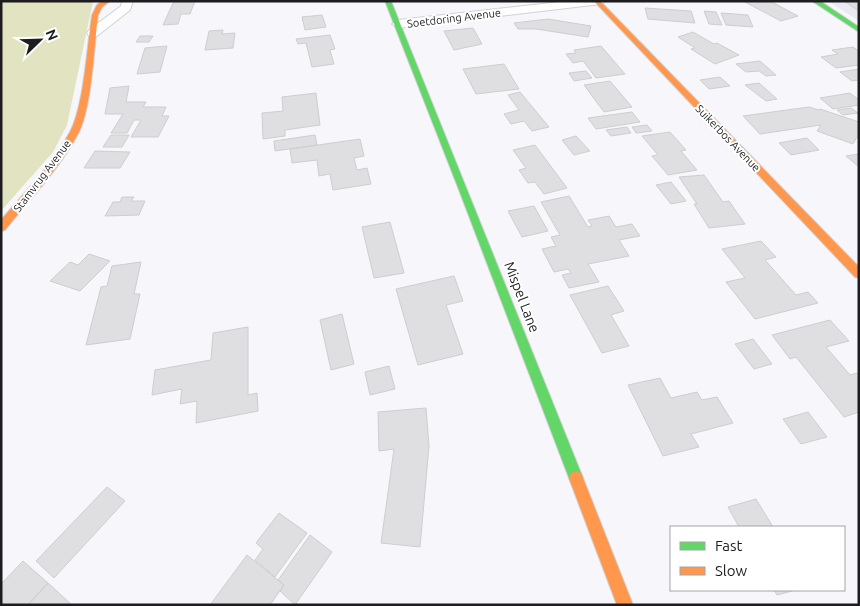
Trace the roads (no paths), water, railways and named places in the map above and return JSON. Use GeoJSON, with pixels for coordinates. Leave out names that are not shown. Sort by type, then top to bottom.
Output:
{"type":"FeatureCollection","features":[{"type":"Feature","properties":{"kind":"street","name":"Stamvrug Avenue"},"geometry":{"type":"LineString","coordinates":[[1,227],[50,169],[75,131],[83,107],[97,9],[107,1]]}},
{"type":"Feature","properties":{"kind":"street"},"geometry":{"type":"LineString","coordinates":[[93,33],[126,8],[128,1]]}},
{"type":"Feature","properties":{"kind":"street","name":"Mispel Lane"},"geometry":{"type":"LineString","coordinates":[[388,1],[464,190],[625,605]]}},
{"type":"Feature","properties":{"kind":"street","name":"Soetdoring Avenue"},"geometry":{"type":"LineString","coordinates":[[398,24],[601,1]]}},
{"type":"Feature","properties":{"kind":"street"},"geometry":{"type":"LineString","coordinates":[[815,1],[859,30]]}},
{"type":"Feature","properties":{"kind":"street","name":"Suikerbos Avenue"},"geometry":{"type":"LineString","coordinates":[[597,2],[859,274]]}}]}
